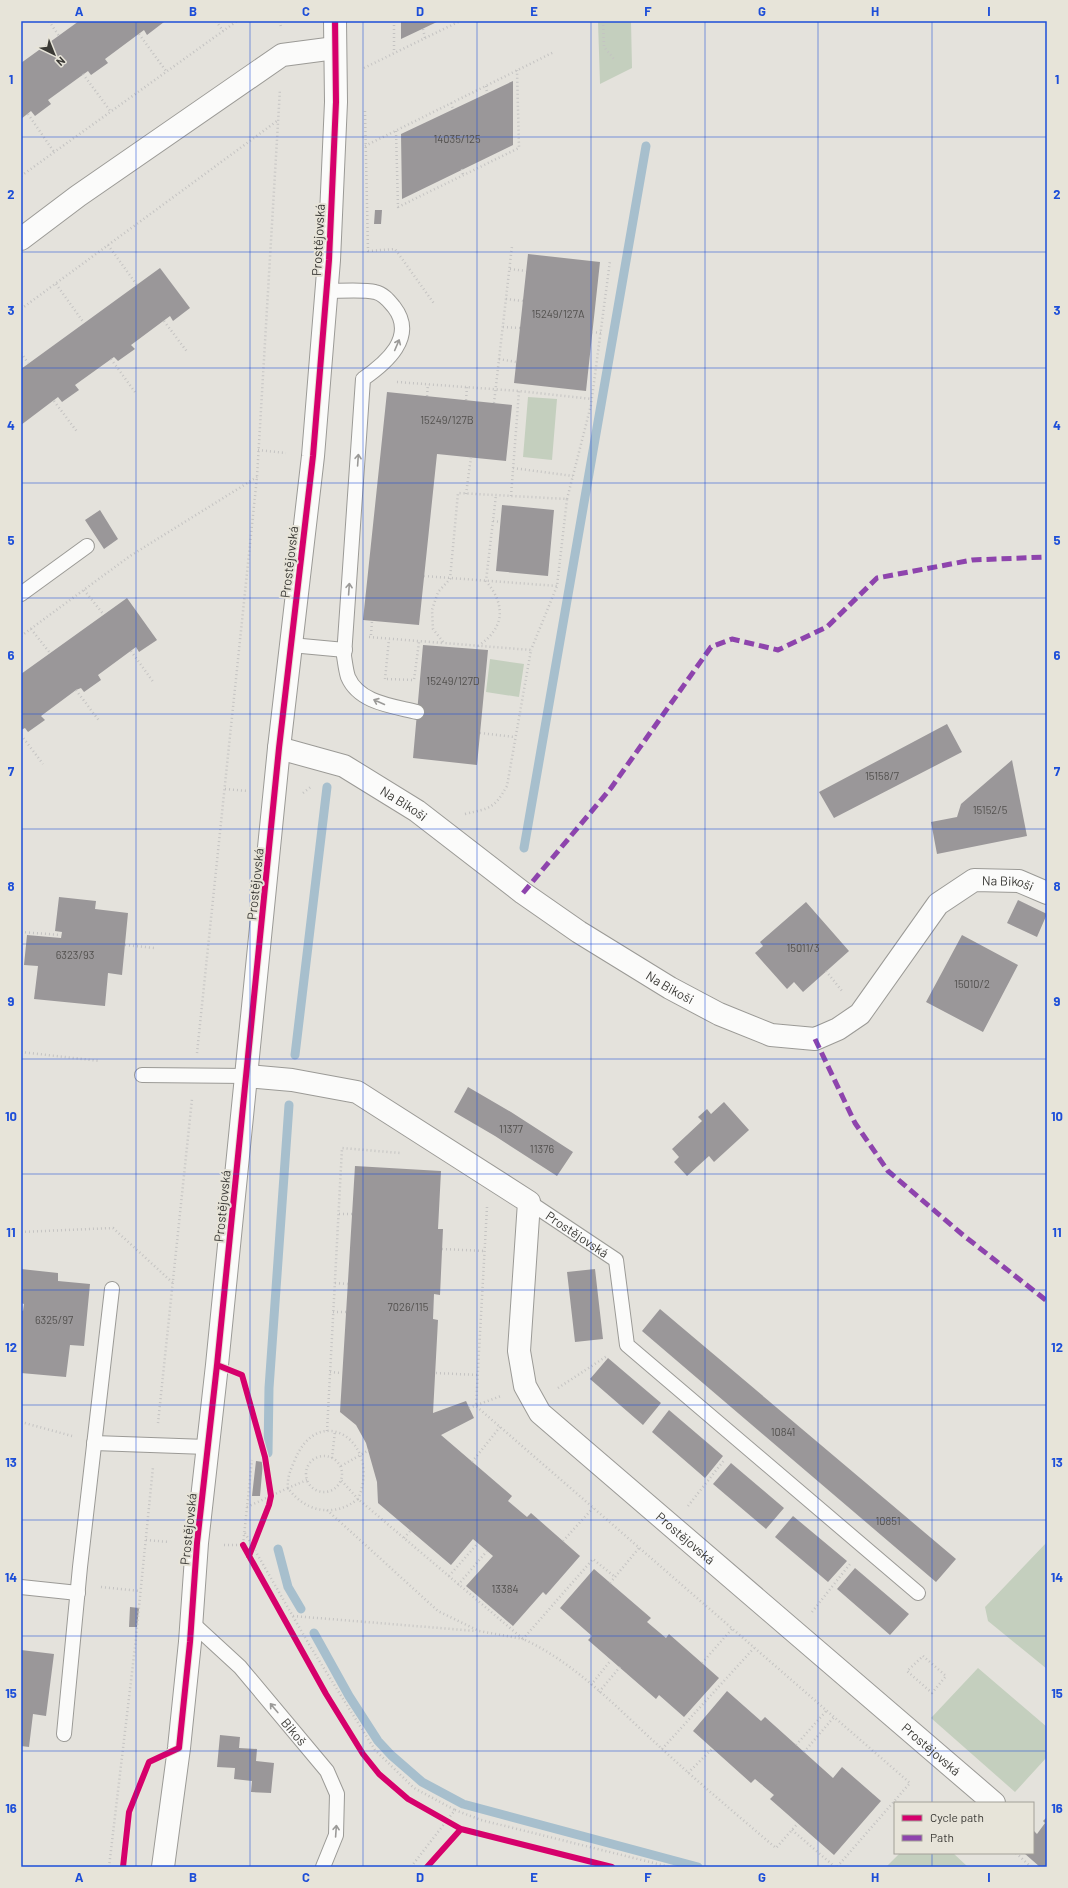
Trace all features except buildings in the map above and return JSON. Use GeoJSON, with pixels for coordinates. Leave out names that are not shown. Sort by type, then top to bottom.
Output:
{"type":"FeatureCollection","features":[{"type":"Feature","properties":{"kind":"street","name":"Prostějovská"},"geometry":{"type":"LineString","coordinates":[[163,1867],[179,1748],[197,1543],[247,1076],[279,748],[312,456],[326,291],[336,102],[335,21]]}},
{"type":"Feature","properties":{"kind":"street"},"geometry":{"type":"LineString","coordinates":[[21,239],[78,196],[282,55],[335,48]]}},
{"type":"Feature","properties":{"kind":"street","name":"Na Bikoši"},"geometry":{"type":"LineString","coordinates":[[279,748],[344,766],[417,811],[523,893],[579,932],[670,988],[719,1014],[771,1035],[815,1039],[838,1029],[860,1014],[938,904],[974,880],[1019,881],[1047,893]]}},
{"type":"Feature","properties":{"kind":"street","name":"Prostějovská"},"geometry":{"type":"LineString","coordinates":[[247,1076],[292,1080],[357,1092],[529,1202],[519,1351],[525,1386],[535,1404],[545,1417],[993,1802]]}},
{"type":"Feature","properties":{"kind":"lane","name":"Prostějovská"},"geometry":{"type":"LineString","coordinates":[[326,291],[375,292],[385,297],[398,313],[401,334],[396,349],[384,364],[364,379]]}},
{"type":"Feature","properties":{"kind":"lane"},"geometry":{"type":"LineString","coordinates":[[364,379],[344,656],[348,676],[357,692],[384,704],[417,712]]}},
{"type":"Feature","properties":{"kind":"lane"},"geometry":{"type":"LineString","coordinates":[[21,594],[87,546]]}},
{"type":"Feature","properties":{"kind":"lane"},"geometry":{"type":"LineString","coordinates":[[291,645],[345,650]]}},
{"type":"Feature","properties":{"kind":"lane"},"geometry":{"type":"LineString","coordinates":[[142,1075],[194,1077],[247,1076]]}},
{"type":"Feature","properties":{"kind":"lane","name":"Prostějovská"},"geometry":{"type":"LineString","coordinates":[[529,1202],[616,1260],[626,1345],[918,1593]]}},
{"type":"Feature","properties":{"kind":"lane"},"geometry":{"type":"LineString","coordinates":[[64,1734],[78,1589],[112,1289]]}},
{"type":"Feature","properties":{"kind":"lane"},"geometry":{"type":"LineString","coordinates":[[94,1443],[207,1447]]}},
{"type":"Feature","properties":{"kind":"lane"},"geometry":{"type":"LineString","coordinates":[[21,1587],[78,1589]]}},
{"type":"Feature","properties":{"kind":"lane","name":"Bikoš"},"geometry":{"type":"LineString","coordinates":[[191,1622],[240,1668],[328,1771],[337,1794],[336,1835],[323,1867]]}},
{"type":"Feature","properties":{"kind":"path"},"geometry":{"type":"LineString","coordinates":[[49,21],[59,36]]}},
{"type":"Feature","properties":{"kind":"path"},"geometry":{"type":"LineString","coordinates":[[216,21],[223,31]]}},
{"type":"Feature","properties":{"kind":"path"},"geometry":{"type":"LineString","coordinates":[[21,176],[237,21]]}},
{"type":"Feature","properties":{"kind":"path"},"geometry":{"type":"LineString","coordinates":[[109,1867],[156,1445],[257,477],[282,55],[280,21]]}},
{"type":"Feature","properties":{"kind":"path"},"geometry":{"type":"LineString","coordinates":[[394,21],[394,53]]}},
{"type":"Feature","properties":{"kind":"path"},"geometry":{"type":"LineString","coordinates":[[364,68],[458,21]]}},
{"type":"Feature","properties":{"kind":"path"},"geometry":{"type":"LineString","coordinates":[[603,21],[604,47],[614,59]]}},
{"type":"Feature","properties":{"kind":"path"},"geometry":{"type":"LineString","coordinates":[[423,29],[425,38]]}},
{"type":"Feature","properties":{"kind":"path"},"geometry":{"type":"LineString","coordinates":[[139,34],[166,72]]}},
{"type":"Feature","properties":{"kind":"path"},"geometry":{"type":"LineString","coordinates":[[365,146],[554,52]]}},
{"type":"Feature","properties":{"kind":"path"},"geometry":{"type":"LineString","coordinates":[[364,60],[364,76]]}},
{"type":"Feature","properties":{"kind":"path"},"geometry":{"type":"LineString","coordinates":[[396,131],[398,207],[519,148],[517,70]]}},
{"type":"Feature","properties":{"kind":"path"},"geometry":{"type":"LineString","coordinates":[[83,74],[111,112]]}},
{"type":"Feature","properties":{"kind":"path"},"geometry":{"type":"LineString","coordinates":[[486,86],[487,93]]}},
{"type":"Feature","properties":{"kind":"path"},"geometry":{"type":"LineString","coordinates":[[451,103],[453,109]]}},
{"type":"Feature","properties":{"kind":"path"},"geometry":{"type":"LineString","coordinates":[[365,106],[368,251],[395,249],[435,305]]}},
{"type":"Feature","properties":{"kind":"path"},"geometry":{"type":"LineString","coordinates":[[28,114],[54,152]]}},
{"type":"Feature","properties":{"kind":"path"},"geometry":{"type":"LineString","coordinates":[[21,309],[278,121]]}},
{"type":"Feature","properties":{"kind":"path"},"geometry":{"type":"LineString","coordinates":[[462,170],[463,175]]}},
{"type":"Feature","properties":{"kind":"path"},"geometry":{"type":"LineString","coordinates":[[108,245],[137,285]]}},
{"type":"Feature","properties":{"kind":"path"},"geometry":{"type":"LineString","coordinates":[[494,403],[512,246]]}},
{"type":"Feature","properties":{"kind":"path"},"geometry":{"type":"LineString","coordinates":[[429,821],[485,810],[498,802],[507,786],[531,650],[557,586],[567,499],[592,399],[610,261]]}},
{"type":"Feature","properties":{"kind":"path"},"geometry":{"type":"LineString","coordinates":[[510,269],[526,271]]}},
{"type":"Feature","properties":{"kind":"path"},"geometry":{"type":"LineString","coordinates":[[56,284],[84,323]]}},
{"type":"Feature","properties":{"kind":"path"},"geometry":{"type":"LineString","coordinates":[[506,299],[523,301]]}},
{"type":"Feature","properties":{"kind":"path"},"geometry":{"type":"LineString","coordinates":[[164,321],[188,353]]}},
{"type":"Feature","properties":{"kind":"path"},"geometry":{"type":"LineString","coordinates":[[503,327],[520,328]]}},
{"type":"Feature","properties":{"kind":"path"},"geometry":{"type":"LineString","coordinates":[[592,332],[601,333]]}},
{"type":"Feature","properties":{"kind":"path"},"geometry":{"type":"LineString","coordinates":[[21,353],[28,363]]}},
{"type":"Feature","properties":{"kind":"path"},"geometry":{"type":"LineString","coordinates":[[111,359],[135,392]]}},
{"type":"Feature","properties":{"kind":"path"},"geometry":{"type":"LineString","coordinates":[[499,359],[516,362]]}},
{"type":"Feature","properties":{"kind":"path"},"geometry":{"type":"LineString","coordinates":[[364,379],[519,391],[592,399]]}},
{"type":"Feature","properties":{"kind":"path"},"geometry":{"type":"LineString","coordinates":[[427,396],[428,384]]}},
{"type":"Feature","properties":{"kind":"path"},"geometry":{"type":"LineString","coordinates":[[466,400],[467,387]]}},
{"type":"Feature","properties":{"kind":"path"},"geometry":{"type":"LineString","coordinates":[[511,496],[519,391]]}},
{"type":"Feature","properties":{"kind":"path"},"geometry":{"type":"LineString","coordinates":[[54,400],[78,433]]}},
{"type":"Feature","properties":{"kind":"path"},"geometry":{"type":"LineString","coordinates":[[466,494],[471,457]]}},
{"type":"Feature","properties":{"kind":"path"},"geometry":{"type":"LineString","coordinates":[[513,468],[573,476]]}},
{"type":"Feature","properties":{"kind":"path"},"geometry":{"type":"LineString","coordinates":[[21,636],[130,556],[257,477]]}},
{"type":"Feature","properties":{"kind":"path"},"geometry":{"type":"LineString","coordinates":[[444,643],[433,629],[432,610],[438,592],[450,579],[458,494],[567,499]]}},
{"type":"Feature","properties":{"kind":"path"},"geometry":{"type":"LineString","coordinates":[[478,646],[493,633],[500,614],[497,595],[486,581],[496,495]]}},
{"type":"Feature","properties":{"kind":"path"},"geometry":{"type":"LineString","coordinates":[[493,521],[500,522]]}},
{"type":"Feature","properties":{"kind":"path"},"geometry":{"type":"LineString","coordinates":[[424,576],[557,586]]}},
{"type":"Feature","properties":{"kind":"path"},"geometry":{"type":"LineString","coordinates":[[84,590],[104,615]]}},
{"type":"Feature","properties":{"kind":"path"},"geometry":{"type":"LineString","coordinates":[[370,637],[372,620]]}},
{"type":"Feature","properties":{"kind":"path"},"geometry":{"type":"LineString","coordinates":[[31,629],[50,654]]}},
{"type":"Feature","properties":{"kind":"path"},"geometry":{"type":"LineString","coordinates":[[364,637],[531,650]]}},
{"type":"Feature","properties":{"kind":"path"},"geometry":{"type":"LineString","coordinates":[[385,679],[389,639]]}},
{"type":"Feature","properties":{"kind":"path"},"geometry":{"type":"LineString","coordinates":[[380,676],[385,679],[414,680],[419,642]]}},
{"type":"Feature","properties":{"kind":"path"},"geometry":{"type":"LineString","coordinates":[[131,651],[154,683]]}},
{"type":"Feature","properties":{"kind":"path"},"geometry":{"type":"LineString","coordinates":[[76,690],[100,722]]}},
{"type":"Feature","properties":{"kind":"path"},"geometry":{"type":"LineString","coordinates":[[480,733],[515,737]]}},
{"type":"Feature","properties":{"kind":"path"},"geometry":{"type":"LineString","coordinates":[[21,735],[43,764]]}},
{"type":"Feature","properties":{"kind":"path"},"geometry":{"type":"LineString","coordinates":[[225,789],[298,797],[316,783]]}},
{"type":"Feature","properties":{"kind":"path"},"geometry":{"type":"LineString","coordinates":[[21,932],[61,935]]}},
{"type":"Feature","properties":{"kind":"path"},"geometry":{"type":"LineString","coordinates":[[125,946],[155,948]]}},
{"type":"Feature","properties":{"kind":"path"},"geometry":{"type":"LineString","coordinates":[[826,971],[843,991],[847,985]]}},
{"type":"Feature","properties":{"kind":"path"},"geometry":{"type":"LineString","coordinates":[[21,1052],[100,1061]]}},
{"type":"Feature","properties":{"kind":"path"},"geometry":{"type":"LineString","coordinates":[[327,1431],[342,1148],[405,1153]]}},
{"type":"Feature","properties":{"kind":"path"},"geometry":{"type":"LineString","coordinates":[[339,1214],[352,1214]]}},
{"type":"Feature","properties":{"kind":"path"},"geometry":{"type":"LineString","coordinates":[[21,1232],[113,1228],[173,1283]]}},
{"type":"Feature","properties":{"kind":"path"},"geometry":{"type":"LineString","coordinates":[[442,1249],[485,1251]]}},
{"type":"Feature","properties":{"kind":"path"},"geometry":{"type":"LineString","coordinates":[[335,1283],[348,1284]]}},
{"type":"Feature","properties":{"kind":"path"},"geometry":{"type":"LineString","coordinates":[[333,1312],[346,1312]]}},
{"type":"Feature","properties":{"kind":"path"},"geometry":{"type":"LineString","coordinates":[[535,1404],[595,1362]]}},
{"type":"Feature","properties":{"kind":"path"},"geometry":{"type":"LineString","coordinates":[[330,1372],[342,1373]]}},
{"type":"Feature","properties":{"kind":"path"},"geometry":{"type":"LineString","coordinates":[[436,1373],[478,1375]]}},
{"type":"Feature","properties":{"kind":"path"},"geometry":{"type":"LineString","coordinates":[[469,1408],[476,1406]]}},
{"type":"Feature","properties":{"kind":"path"},"geometry":{"type":"LineString","coordinates":[[21,1422],[94,1443]]}},
{"type":"Feature","properties":{"kind":"path"},"geometry":{"type":"LineString","coordinates":[[472,1462],[500,1427]]}},
{"type":"Feature","properties":{"kind":"path"},"geometry":{"type":"LineString","coordinates":[[327,1431],[343,1433],[359,1454],[363,1467],[364,1478],[358,1499],[346,1507],[338,1510],[312,1508],[304,1505],[288,1488],[287,1481],[296,1454],[313,1435],[327,1431]]}},
{"type":"Feature","properties":{"kind":"path"},"geometry":{"type":"LineString","coordinates":[[332,1458],[335,1431]]}},
{"type":"Feature","properties":{"kind":"path"},"geometry":{"type":"LineString","coordinates":[[341,1466],[359,1454],[369,1450]]}},
{"type":"Feature","properties":{"kind":"path"},"geometry":{"type":"LineString","coordinates":[[322,1456],[332,1458],[341,1466],[341,1480],[336,1488],[327,1492],[313,1488],[307,1480],[307,1469],[313,1461],[322,1456]]}},
{"type":"Feature","properties":{"kind":"path"},"geometry":{"type":"LineString","coordinates":[[247,1508],[271,1494],[307,1480]]}},
{"type":"Feature","properties":{"kind":"path"},"geometry":{"type":"LineString","coordinates":[[341,1480],[358,1499],[523,1639],[544,1649],[591,1685],[688,1773],[776,1848],[798,1823]]}},
{"type":"Feature","properties":{"kind":"path"},"geometry":{"type":"LineString","coordinates":[[269,1505],[271,1494]]}},
{"type":"Feature","properties":{"kind":"path"},"geometry":{"type":"LineString","coordinates":[[563,1541],[593,1508]]}},
{"type":"Feature","properties":{"kind":"path"},"geometry":{"type":"LineString","coordinates":[[327,1510],[438,1611],[479,1631]]}},
{"type":"Feature","properties":{"kind":"path"},"geometry":{"type":"LineString","coordinates":[[404,1538],[410,1530]]}},
{"type":"Feature","properties":{"kind":"path"},"geometry":{"type":"LineString","coordinates":[[245,1534],[375,1750],[414,1788],[455,1810],[481,1820],[670,1867]]}},
{"type":"Feature","properties":{"kind":"path"},"geometry":{"type":"LineString","coordinates":[[246,1551],[253,1547],[256,1540]]}},
{"type":"Feature","properties":{"kind":"path"},"geometry":{"type":"LineString","coordinates":[[449,1576],[478,1543]]}},
{"type":"Feature","properties":{"kind":"path"},"geometry":{"type":"LineString","coordinates":[[610,1583],[640,1548]]}},
{"type":"Feature","properties":{"kind":"path"},"geometry":{"type":"LineString","coordinates":[[458,1585],[487,1551]]}},
{"type":"Feature","properties":{"kind":"path"},"geometry":{"type":"LineString","coordinates":[[523,1639],[593,1559],[615,1577]]}},
{"type":"Feature","properties":{"kind":"path"},"geometry":{"type":"LineString","coordinates":[[795,1632],[833,1586]]}},
{"type":"Feature","properties":{"kind":"path"},"geometry":{"type":"LineString","coordinates":[[78,1589],[140,1591]]}},
{"type":"Feature","properties":{"kind":"path"},"geometry":{"type":"LineString","coordinates":[[293,1616],[479,1631],[523,1639]]}},
{"type":"Feature","properties":{"kind":"path"},"geometry":{"type":"LineString","coordinates":[[702,1663],[732,1629]]}},
{"type":"Feature","properties":{"kind":"path"},"geometry":{"type":"LineString","coordinates":[[662,1749],[754,1648]]}},
{"type":"Feature","properties":{"kind":"path"},"geometry":{"type":"LineString","coordinates":[[923,1656],[946,1676],[932,1693],[908,1671],[923,1656]]}},
{"type":"Feature","properties":{"kind":"path"},"geometry":{"type":"LineString","coordinates":[[591,1685],[611,1660]]}},
{"type":"Feature","properties":{"kind":"path"},"geometry":{"type":"LineString","coordinates":[[599,1692],[620,1667]]}},
{"type":"Feature","properties":{"kind":"path"},"geometry":{"type":"LineString","coordinates":[[796,1745],[827,1710]]}},
{"type":"Feature","properties":{"kind":"path"},"geometry":{"type":"LineString","coordinates":[[804,1752],[834,1717]]}},
{"type":"Feature","properties":{"kind":"path"},"geometry":{"type":"LineString","coordinates":[[688,1773],[713,1748]]}},
{"type":"Feature","properties":{"kind":"path"},"geometry":{"type":"LineString","coordinates":[[411,1867],[448,1823],[455,1810]]}},
{"type":"Feature","properties":{"kind":"path"},"geometry":{"type":"LineString","coordinates":[[439,1818],[448,1823]]}},
{"type":"Feature","properties":{"kind":"path"},"geometry":{"type":"LineString","coordinates":[[792,1830],[834,1867]]}},
{"type":"Feature","properties":{"kind":"path"},"geometry":{"type":"LineString","coordinates":[[1017,1854],[1031,1867]]}},
{"type":"Feature","properties":{"kind":"green space"},"geometry":{"type":"Polygon","coordinates":[[[598,21],[631,21],[632,68],[600,84],[598,21]]]}},
{"type":"Feature","properties":{"kind":"green space"},"geometry":{"type":"Polygon","coordinates":[[[528,397],[557,399],[552,460],[523,457],[528,397]]]}},
{"type":"Feature","properties":{"kind":"green space"},"geometry":{"type":"Polygon","coordinates":[[[490,659],[524,664],[519,697],[486,692],[490,659]]]}},
{"type":"Feature","properties":{"kind":"green space"},"geometry":{"type":"Polygon","coordinates":[[[1047,1542],[1047,1669],[988,1621],[985,1607],[1047,1542]]]}},
{"type":"Feature","properties":{"kind":"green space"},"geometry":{"type":"Polygon","coordinates":[[[978,1668],[1047,1727],[1047,1757],[1015,1792],[931,1718],[978,1668]]]}},
{"type":"Feature","properties":{"kind":"green space"},"geometry":{"type":"Polygon","coordinates":[[[899,1854],[954,1854],[968,1867],[886,1867],[899,1854]]]}},
{"type":"Feature","properties":{"kind":"waterway"},"geometry":{"type":"LineString","coordinates":[[524,848],[646,146]]}},
{"type":"Feature","properties":{"kind":"waterway"},"geometry":{"type":"LineString","coordinates":[[295,1055],[327,787]]}},
{"type":"Feature","properties":{"kind":"waterway"},"geometry":{"type":"LineString","coordinates":[[268,1453],[269,1388],[289,1105]]}},
{"type":"Feature","properties":{"kind":"waterway"},"geometry":{"type":"LineString","coordinates":[[278,1549],[288,1587],[301,1609]]}},
{"type":"Feature","properties":{"kind":"waterway"},"geometry":{"type":"LineString","coordinates":[[314,1633],[349,1696],[378,1741],[391,1755],[422,1782],[463,1804],[698,1867]]}},
{"type":"Feature","properties":{"kind":"marked path"},"geometry":{"type":"LineString","coordinates":[[523,893],[611,788],[711,647],[732,639],[778,650],[827,627],[877,578],[972,560],[1047,557]]}},
{"type":"Feature","properties":{"kind":"marked path"},"geometry":{"type":"LineString","coordinates":[[815,1039],[855,1123],[888,1171],[963,1235],[1047,1301]]}},
{"type":"Feature","properties":{"kind":"cycle path"},"geometry":{"type":"LineString","coordinates":[[123,1867],[129,1812],[149,1762],[179,1748],[190,1642],[197,1543],[217,1365],[279,748],[313,456],[329,260],[336,102],[335,21]]}},
{"type":"Feature","properties":{"kind":"cycle path"},"geometry":{"type":"LineString","coordinates":[[217,1365],[242,1375],[265,1457],[271,1496],[269,1505],[249,1556]]}},
{"type":"Feature","properties":{"kind":"cycle path"},"geometry":{"type":"LineString","coordinates":[[243,1545],[326,1694],[363,1754],[379,1774],[408,1799],[461,1829],[612,1867]]}},
{"type":"Feature","properties":{"kind":"cycle path"},"geometry":{"type":"LineString","coordinates":[[427,1867],[461,1829]]}}]}
